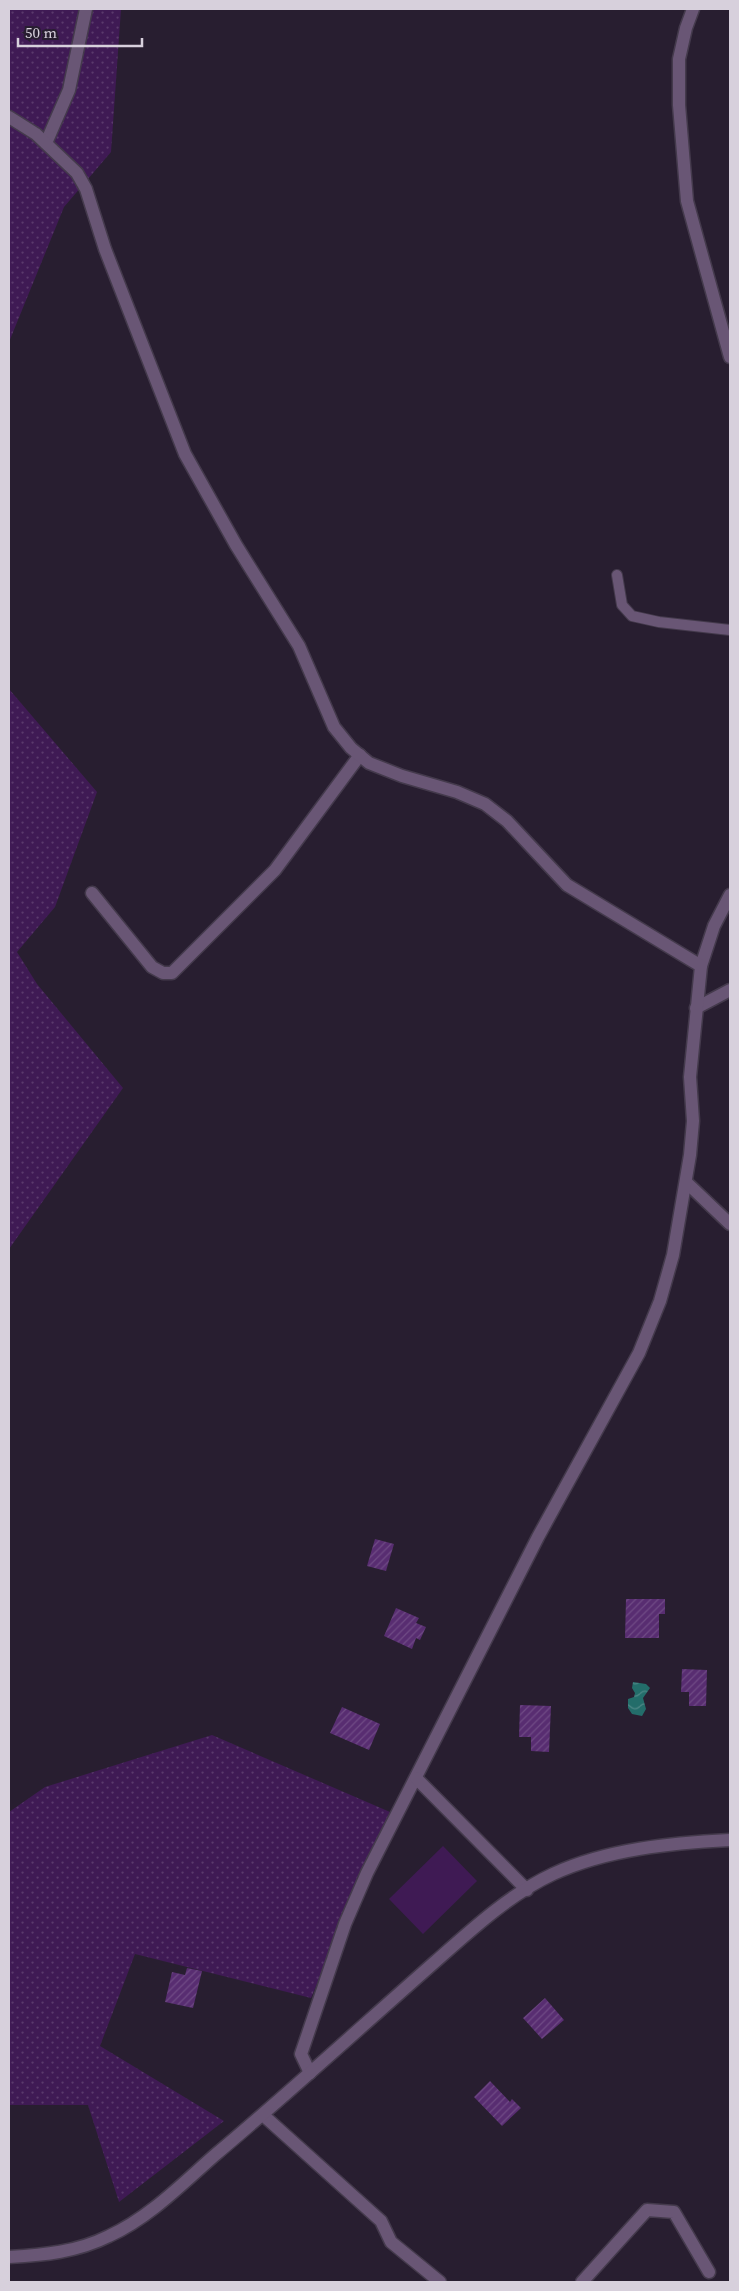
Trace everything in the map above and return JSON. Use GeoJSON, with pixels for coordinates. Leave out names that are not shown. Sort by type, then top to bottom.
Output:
{"type":"FeatureCollection","features":[{"type":"Feature","properties":{"kind":"street"},"geometry":{"type":"LineString","coordinates":[[46,144],[69,90],[86,9]]}},
{"type":"Feature","properties":{"kind":"street"},"geometry":{"type":"LineString","coordinates":[[693,9],[686,28],[679,59],[679,105],[687,201],[730,357]]}},
{"type":"Feature","properties":{"kind":"street"},"geometry":{"type":"LineString","coordinates":[[10,120],[36,134],[77,173],[86,189],[105,249],[186,454],[236,544],[299,646],[334,727],[351,748],[370,763],[402,776],[457,792],[485,804],[507,821],[567,886],[701,966]]}},
{"type":"Feature","properties":{"kind":"street"},"geometry":{"type":"LineString","coordinates":[[92,893],[152,968],[163,973],[172,973],[275,870],[360,755]]}},
{"type":"Feature","properties":{"kind":"street"},"geometry":{"type":"LineString","coordinates":[[310,2073],[301,2054],[345,1924],[368,1873],[538,1537],[639,1353],[660,1301],[673,1255],[686,1182],[692,1129],[690,1077],[701,966],[714,926],[730,894]]}},
{"type":"Feature","properties":{"kind":"street"},"geometry":{"type":"LineString","coordinates":[[696,1008],[730,990]]}},
{"type":"Feature","properties":{"kind":"street"},"geometry":{"type":"LineString","coordinates":[[686,1182],[729,1222]]}},
{"type":"Feature","properties":{"kind":"street"},"geometry":{"type":"LineString","coordinates":[[416,1778],[527,1890]]}},
{"type":"Feature","properties":{"kind":"street"},"geometry":{"type":"LineString","coordinates":[[9,2257],[43,2256],[79,2249],[111,2236],[145,2214],[263,2115],[468,1934],[527,1890],[553,1874],[600,1858],[659,1846],[730,1840]]}},
{"type":"Feature","properties":{"kind":"street"},"geometry":{"type":"LineString","coordinates":[[263,2115],[381,2221],[391,2242],[440,2282]]}},
{"type":"Feature","properties":{"kind":"street"},"geometry":{"type":"LineString","coordinates":[[582,2282],[647,2210],[674,2212],[709,2272]]}},
{"type":"Feature","properties":{"kind":"lane"},"geometry":{"type":"LineString","coordinates":[[617,575],[622,605],[632,616],[659,622],[730,630]]}},
{"type":"Feature","properties":{"kind":"shaded area"},"geometry":{"type":"Polygon","coordinates":[[[9,9],[121,9],[111,152],[64,207],[9,342],[9,9]]]}},
{"type":"Feature","properties":{"kind":"shaded area"},"geometry":{"type":"Polygon","coordinates":[[[9,689],[97,792],[55,907],[17,952],[37,984],[123,1088],[9,1249],[9,689]]]}},
{"type":"Feature","properties":{"kind":"shaded area"},"geometry":{"type":"Polygon","coordinates":[[[212,1735],[390,1812],[311,1998],[135,1954],[100,2046],[224,2121],[119,2202],[88,2105],[9,2105],[9,1812],[45,1787],[212,1735]]]}},
{"type":"Feature","properties":{"kind":"shaded area"},"geometry":{"type":"Polygon","coordinates":[[[443,1846],[477,1881],[423,1934],[389,1899],[443,1846]]]}},
{"type":"Feature","properties":{"kind":"water"},"geometry":{"type":"Polygon","coordinates":[[[633,1682],[646,1684],[650,1688],[643,1698],[646,1709],[642,1716],[632,1714],[628,1708],[628,1699],[634,1697],[635,1693],[632,1688],[633,1682]]]}},
{"type":"Feature","properties":{"kind":"building"},"geometry":{"type":"Polygon","coordinates":[[[375,1539],[394,1544],[386,1571],[367,1566],[375,1539]]]}},
{"type":"Feature","properties":{"kind":"building"},"geometry":{"type":"Polygon","coordinates":[[[626,1599],[665,1599],[665,1614],[659,1614],[659,1638],[625,1638],[626,1599]]]}},
{"type":"Feature","properties":{"kind":"building"},"geometry":{"type":"Polygon","coordinates":[[[396,1608],[419,1618],[416,1623],[426,1627],[420,1640],[416,1638],[412,1649],[384,1636],[396,1608]]]}},
{"type":"Feature","properties":{"kind":"building"},"geometry":{"type":"Polygon","coordinates":[[[682,1669],[707,1670],[706,1706],[689,1706],[689,1692],[681,1692],[682,1669]]]}},
{"type":"Feature","properties":{"kind":"building"},"geometry":{"type":"Polygon","coordinates":[[[520,1705],[551,1706],[549,1752],[531,1751],[531,1737],[519,1737],[520,1705]]]}},
{"type":"Feature","properties":{"kind":"building"},"geometry":{"type":"Polygon","coordinates":[[[342,1707],[380,1724],[369,1750],[330,1733],[342,1707]]]}},
{"type":"Feature","properties":{"kind":"building"},"geometry":{"type":"Polygon","coordinates":[[[187,1968],[202,1971],[193,2008],[165,2002],[172,1972],[185,1975],[187,1968]]]}},
{"type":"Feature","properties":{"kind":"building"},"geometry":{"type":"Polygon","coordinates":[[[545,1998],[564,2020],[542,2039],[523,2018],[545,1998]]]}},
{"type":"Feature","properties":{"kind":"building"},"geometry":{"type":"Polygon","coordinates":[[[490,2081],[510,2102],[512,2099],[521,2108],[502,2126],[474,2097],[490,2081]]]}}]}
